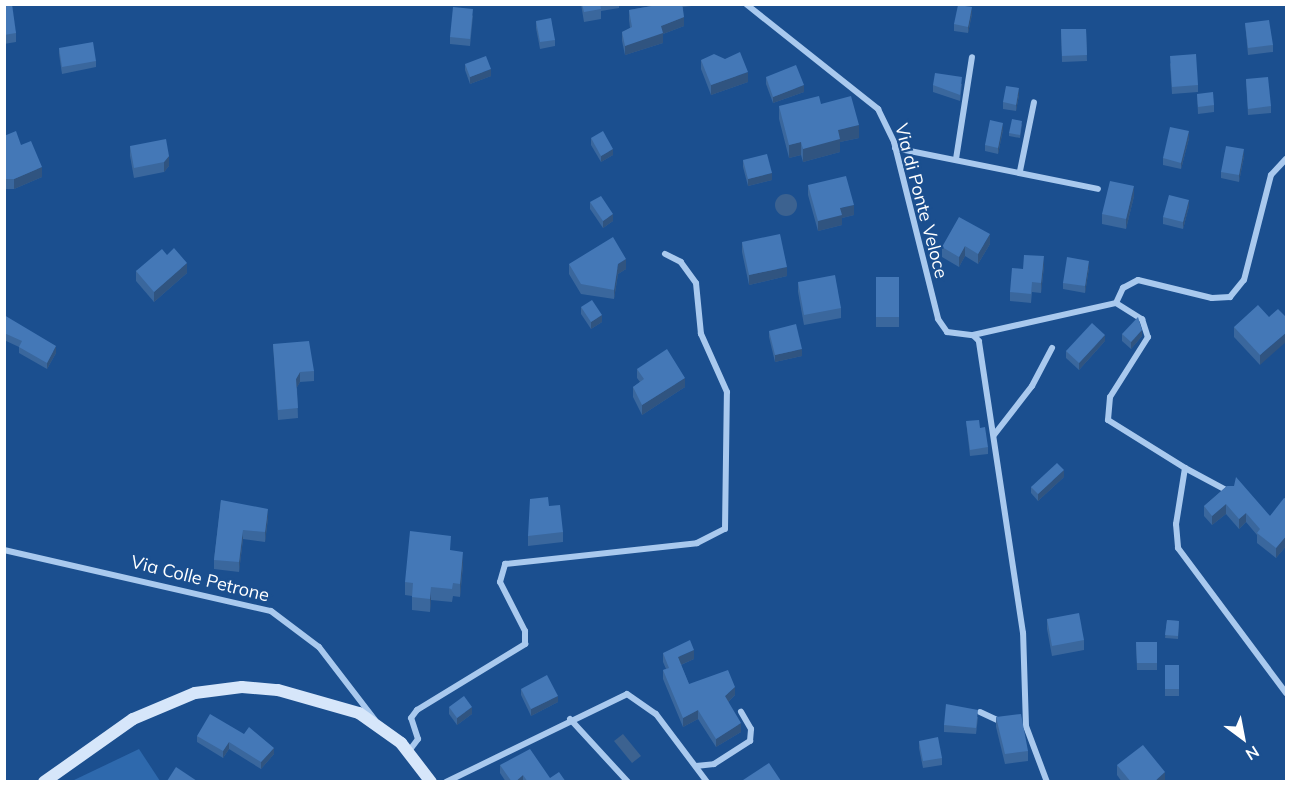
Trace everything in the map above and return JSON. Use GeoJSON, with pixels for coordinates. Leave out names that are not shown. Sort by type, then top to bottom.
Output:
{"type":"FeatureCollection","features":[{"type":"Feature","properties":{"kind":"main road"},"geometry":{"type":"LineString","coordinates":[[44,782],[117,728],[209,690],[278,690],[377,723],[409,751],[431,782]]}},
{"type":"Feature","properties":{"kind":"street","name":"Via di Ponte Veloce"},"geometry":{"type":"LineString","coordinates":[[746,4],[866,97],[886,123],[895,148],[938,320],[947,332],[973,335]]}},
{"type":"Feature","properties":{"kind":"street"},"geometry":{"type":"LineString","coordinates":[[956,159],[972,57]]}},
{"type":"Feature","properties":{"kind":"street"},"geometry":{"type":"LineString","coordinates":[[1020,171],[1034,102]]}},
{"type":"Feature","properties":{"kind":"street"},"geometry":{"type":"LineString","coordinates":[[895,148],[1020,171],[1098,189]]}},
{"type":"Feature","properties":{"kind":"street"},"geometry":{"type":"LineString","coordinates":[[1116,303],[1123,288],[1138,280],[1218,299],[1236,293],[1244,280],[1271,175],[1287,159]]}},
{"type":"Feature","properties":{"kind":"street"},"geometry":{"type":"LineString","coordinates":[[409,751],[418,739],[411,718],[417,710],[525,644],[525,631],[500,582],[505,564],[697,543],[724,529],[727,392],[701,334],[696,283],[681,262],[665,254]]}},
{"type":"Feature","properties":{"kind":"street"},"geometry":{"type":"LineString","coordinates":[[973,335],[1116,303],[1142,319],[1148,337],[1110,398],[1108,420],[1185,468],[1231,492]]}},
{"type":"Feature","properties":{"kind":"street"},"geometry":{"type":"LineString","coordinates":[[979,341],[986,333]]}},
{"type":"Feature","properties":{"kind":"street"},"geometry":{"type":"LineString","coordinates":[[973,335],[979,341],[1024,641],[1025,718],[1047,782]]}},
{"type":"Feature","properties":{"kind":"street"},"geometry":{"type":"LineString","coordinates":[[994,435],[1036,380],[1052,348]]}},
{"type":"Feature","properties":{"kind":"street"},"geometry":{"type":"LineString","coordinates":[[1185,468],[1176,524],[1178,548],[1287,693]]}},
{"type":"Feature","properties":{"kind":"street","name":"Via Colle Petrone"},"geometry":{"type":"LineString","coordinates":[[4,550],[271,611],[319,647],[377,723]]}},
{"type":"Feature","properties":{"kind":"street"},"geometry":{"type":"LineString","coordinates":[[446,782],[615,697],[632,695],[656,714],[707,782]]}},
{"type":"Feature","properties":{"kind":"street"},"geometry":{"type":"LineString","coordinates":[[696,766],[714,764],[750,741],[741,712]]}},
{"type":"Feature","properties":{"kind":"street"},"geometry":{"type":"LineString","coordinates":[[980,712],[999,723],[1025,718]]}},
{"type":"Feature","properties":{"kind":"street"},"geometry":{"type":"LineString","coordinates":[[570,719],[628,782]]}},
{"type":"Feature","properties":{"kind":"shaded area"},"geometry":{"type":"Polygon","coordinates":[[[786,194],[794,197],[797,205],[794,213],[786,216],[778,213],[775,205],[778,197],[786,194]]]}},
{"type":"Feature","properties":{"kind":"shaded area"},"geometry":{"type":"Polygon","coordinates":[[[623,734],[641,756],[632,763],[614,741],[623,734]]]}},
{"type":"Feature","properties":{"kind":"shaded area"},"geometry":{"type":"Polygon","coordinates":[[[139,749],[160,781],[72,781],[139,749]]]}},
{"type":"Feature","properties":{"kind":"building"},"geometry":{"type":"Polygon","coordinates":[[[4,4],[12,4],[16,33],[4,35],[4,4]]]}},
{"type":"Feature","properties":{"kind":"building"},"geometry":{"type":"Polygon","coordinates":[[[582,4],[600,4],[601,9],[584,12],[582,4]]]}},
{"type":"Feature","properties":{"kind":"building"},"geometry":{"type":"Polygon","coordinates":[[[663,4],[682,4],[684,17],[661,26],[663,33],[625,46],[622,32],[632,27],[629,10],[663,4]]]}},
{"type":"Feature","properties":{"kind":"building"},"geometry":{"type":"Polygon","coordinates":[[[958,5],[972,7],[968,27],[954,24],[958,5]]]}},
{"type":"Feature","properties":{"kind":"building"},"geometry":{"type":"Polygon","coordinates":[[[453,7],[473,9],[470,39],[450,37],[453,7]]]}},
{"type":"Feature","properties":{"kind":"building"},"geometry":{"type":"Polygon","coordinates":[[[551,18],[555,40],[540,42],[536,21],[551,18]]]}},
{"type":"Feature","properties":{"kind":"building"},"geometry":{"type":"Polygon","coordinates":[[[1269,20],[1273,45],[1248,48],[1245,23],[1269,20]]]}},
{"type":"Feature","properties":{"kind":"building"},"geometry":{"type":"Polygon","coordinates":[[[1061,29],[1086,29],[1087,55],[1062,56],[1061,29]]]}},
{"type":"Feature","properties":{"kind":"building"},"geometry":{"type":"Polygon","coordinates":[[[93,42],[96,61],[62,67],[59,48],[93,42]]]}},
{"type":"Feature","properties":{"kind":"building"},"geometry":{"type":"Polygon","coordinates":[[[740,52],[748,72],[711,85],[701,60],[714,54],[725,59],[740,52]]]}},
{"type":"Feature","properties":{"kind":"building"},"geometry":{"type":"Polygon","coordinates":[[[1196,54],[1198,85],[1172,87],[1170,56],[1196,54]]]}},
{"type":"Feature","properties":{"kind":"building"},"geometry":{"type":"Polygon","coordinates":[[[486,56],[491,69],[470,77],[465,64],[486,56]]]}},
{"type":"Feature","properties":{"kind":"building"},"geometry":{"type":"Polygon","coordinates":[[[796,65],[804,85],[773,97],[766,77],[796,65]]]}},
{"type":"Feature","properties":{"kind":"building"},"geometry":{"type":"Polygon","coordinates":[[[935,73],[962,77],[960,95],[933,85],[935,73]]]}},
{"type":"Feature","properties":{"kind":"building"},"geometry":{"type":"Polygon","coordinates":[[[1268,77],[1271,106],[1248,109],[1246,79],[1268,77]]]}},
{"type":"Feature","properties":{"kind":"building"},"geometry":{"type":"Polygon","coordinates":[[[1006,86],[1019,88],[1016,105],[1003,102],[1006,86]]]}},
{"type":"Feature","properties":{"kind":"building"},"geometry":{"type":"Polygon","coordinates":[[[1213,92],[1214,105],[1198,107],[1197,94],[1213,92]]]}},
{"type":"Feature","properties":{"kind":"building"},"geometry":{"type":"Polygon","coordinates":[[[819,96],[821,104],[851,96],[859,125],[838,130],[840,139],[803,149],[801,142],[789,145],[779,106],[819,96]]]}},
{"type":"Feature","properties":{"kind":"building"},"geometry":{"type":"Polygon","coordinates":[[[1012,119],[1022,121],[1020,135],[1009,133],[1012,119]]]}},
{"type":"Feature","properties":{"kind":"building"},"geometry":{"type":"Polygon","coordinates":[[[990,120],[1003,123],[998,148],[985,145],[990,120]]]}},
{"type":"Feature","properties":{"kind":"building"},"geometry":{"type":"Polygon","coordinates":[[[1170,127],[1189,131],[1181,163],[1163,158],[1170,127]]]}},
{"type":"Feature","properties":{"kind":"building"},"geometry":{"type":"Polygon","coordinates":[[[16,131],[21,145],[31,141],[42,167],[14,179],[4,179],[4,136],[16,131]]]}},
{"type":"Feature","properties":{"kind":"building"},"geometry":{"type":"Polygon","coordinates":[[[603,131],[613,149],[601,156],[591,138],[603,131]]]}},
{"type":"Feature","properties":{"kind":"building"},"geometry":{"type":"Polygon","coordinates":[[[166,139],[169,156],[164,162],[134,168],[130,146],[166,139]]]}},
{"type":"Feature","properties":{"kind":"building"},"geometry":{"type":"Polygon","coordinates":[[[1226,146],[1244,149],[1239,175],[1221,172],[1226,146]]]}},
{"type":"Feature","properties":{"kind":"building"},"geometry":{"type":"Polygon","coordinates":[[[767,154],[772,173],[748,179],[743,160],[767,154]]]}},
{"type":"Feature","properties":{"kind":"building"},"geometry":{"type":"Polygon","coordinates":[[[846,176],[854,205],[840,208],[842,215],[818,221],[808,185],[846,176]]]}},
{"type":"Feature","properties":{"kind":"building"},"geometry":{"type":"Polygon","coordinates":[[[1110,181],[1134,186],[1126,219],[1102,214],[1110,181]]]}},
{"type":"Feature","properties":{"kind":"building"},"geometry":{"type":"Polygon","coordinates":[[[1169,195],[1189,200],[1183,222],[1163,217],[1169,195]]]}},
{"type":"Feature","properties":{"kind":"building"},"geometry":{"type":"Polygon","coordinates":[[[601,196],[613,214],[603,221],[590,202],[601,196]]]}},
{"type":"Feature","properties":{"kind":"building"},"geometry":{"type":"Polygon","coordinates":[[[959,217],[990,234],[978,254],[965,246],[959,257],[942,247],[959,217]]]}},
{"type":"Feature","properties":{"kind":"building"},"geometry":{"type":"Polygon","coordinates":[[[780,234],[787,267],[749,275],[742,242],[780,234]]]}},
{"type":"Feature","properties":{"kind":"building"},"geometry":{"type":"Polygon","coordinates":[[[613,237],[626,259],[618,264],[614,290],[581,284],[569,264],[613,237]]]}},
{"type":"Feature","properties":{"kind":"building"},"geometry":{"type":"Polygon","coordinates":[[[174,248],[187,263],[154,292],[136,271],[162,249],[167,255],[174,248]]]}},
{"type":"Feature","properties":{"kind":"building"},"geometry":{"type":"Polygon","coordinates":[[[1024,255],[1044,256],[1041,283],[1032,282],[1031,294],[1010,292],[1012,268],[1023,269],[1024,255]]]}},
{"type":"Feature","properties":{"kind":"building"},"geometry":{"type":"Polygon","coordinates":[[[1067,257],[1089,261],[1085,286],[1063,283],[1067,257]]]}},
{"type":"Feature","properties":{"kind":"building"},"geometry":{"type":"Polygon","coordinates":[[[835,275],[841,308],[804,315],[798,282],[835,275]]]}},
{"type":"Feature","properties":{"kind":"building"},"geometry":{"type":"Polygon","coordinates":[[[876,277],[899,277],[899,317],[876,317],[876,277]]]}},
{"type":"Feature","properties":{"kind":"building"},"geometry":{"type":"Polygon","coordinates":[[[592,300],[602,315],[591,322],[581,307],[592,300]]]}},
{"type":"Feature","properties":{"kind":"building"},"geometry":{"type":"Polygon","coordinates":[[[1258,305],[1269,317],[1278,309],[1287,318],[1287,332],[1260,355],[1234,327],[1258,305]]]}},
{"type":"Feature","properties":{"kind":"building"},"geometry":{"type":"Polygon","coordinates":[[[4,315],[56,346],[47,363],[19,347],[22,341],[4,333],[4,315]]]}},
{"type":"Feature","properties":{"kind":"building"},"geometry":{"type":"Polygon","coordinates":[[[1138,317],[1142,330],[1131,342],[1122,334],[1138,317]]]}},
{"type":"Feature","properties":{"kind":"building"},"geometry":{"type":"Polygon","coordinates":[[[1092,323],[1105,335],[1079,363],[1066,351],[1092,323]]]}},
{"type":"Feature","properties":{"kind":"building"},"geometry":{"type":"Polygon","coordinates":[[[796,324],[802,349],[775,355],[769,331],[796,324]]]}},
{"type":"Feature","properties":{"kind":"building"},"geometry":{"type":"Polygon","coordinates":[[[309,341],[314,371],[300,372],[296,379],[298,408],[278,410],[273,344],[309,341]]]}},
{"type":"Feature","properties":{"kind":"building"},"geometry":{"type":"Polygon","coordinates":[[[667,349],[685,378],[642,405],[633,387],[644,379],[637,369],[667,349]]]}},
{"type":"Feature","properties":{"kind":"building"},"geometry":{"type":"Polygon","coordinates":[[[979,420],[980,428],[985,427],[988,447],[970,450],[966,421],[979,420]]]}},
{"type":"Feature","properties":{"kind":"building"},"geometry":{"type":"Polygon","coordinates":[[[1057,463],[1064,470],[1038,494],[1031,487],[1057,463]]]}},
{"type":"Feature","properties":{"kind":"building"},"geometry":{"type":"Polygon","coordinates":[[[1236,477],[1270,516],[1284,498],[1287,499],[1287,535],[1276,548],[1257,533],[1260,529],[1246,513],[1239,519],[1226,504],[1212,516],[1204,506],[1227,486],[1234,486],[1236,477]]]}},
{"type":"Feature","properties":{"kind":"building"},"geometry":{"type":"Polygon","coordinates":[[[548,497],[549,506],[560,505],[563,532],[528,536],[530,499],[548,497]]]}},
{"type":"Feature","properties":{"kind":"building"},"geometry":{"type":"Polygon","coordinates":[[[221,500],[268,509],[265,532],[243,530],[239,562],[214,560],[221,500]]]}},
{"type":"Feature","properties":{"kind":"building"},"geometry":{"type":"Polygon","coordinates":[[[410,531],[451,536],[450,550],[463,552],[460,584],[453,583],[452,589],[431,587],[430,599],[412,597],[413,583],[405,582],[410,531]]]}},
{"type":"Feature","properties":{"kind":"building"},"geometry":{"type":"Polygon","coordinates":[[[1079,613],[1084,640],[1052,646],[1047,619],[1079,613]]]}},
{"type":"Feature","properties":{"kind":"building"},"geometry":{"type":"Polygon","coordinates":[[[1167,620],[1179,621],[1178,636],[1165,635],[1167,620]]]}},
{"type":"Feature","properties":{"kind":"building"},"geometry":{"type":"Polygon","coordinates":[[[690,640],[694,650],[678,657],[689,684],[728,670],[735,687],[725,696],[741,723],[716,739],[698,710],[683,718],[663,670],[669,668],[663,653],[690,640]]]}},
{"type":"Feature","properties":{"kind":"building"},"geometry":{"type":"Polygon","coordinates":[[[1136,642],[1157,642],[1157,663],[1137,663],[1136,642]]]}},
{"type":"Feature","properties":{"kind":"building"},"geometry":{"type":"Polygon","coordinates":[[[1165,665],[1179,665],[1179,689],[1165,689],[1165,665]]]}},
{"type":"Feature","properties":{"kind":"building"},"geometry":{"type":"Polygon","coordinates":[[[547,675],[558,696],[531,709],[521,689],[547,675]]]}},
{"type":"Feature","properties":{"kind":"building"},"geometry":{"type":"Polygon","coordinates":[[[464,696],[472,707],[457,718],[449,707],[464,696]]]}},
{"type":"Feature","properties":{"kind":"building"},"geometry":{"type":"Polygon","coordinates":[[[946,704],[978,710],[976,728],[944,725],[946,704]]]}},
{"type":"Feature","properties":{"kind":"building"},"geometry":{"type":"Polygon","coordinates":[[[210,714],[244,734],[249,727],[274,748],[261,762],[229,742],[223,751],[197,736],[210,714]]]}},
{"type":"Feature","properties":{"kind":"building"},"geometry":{"type":"Polygon","coordinates":[[[1021,714],[1028,751],[1005,754],[996,717],[1021,714]]]}},
{"type":"Feature","properties":{"kind":"building"},"geometry":{"type":"Polygon","coordinates":[[[938,737],[942,758],[923,761],[919,741],[938,737]]]}},
{"type":"Feature","properties":{"kind":"building"},"geometry":{"type":"Polygon","coordinates":[[[1143,745],[1165,772],[1154,782],[1131,782],[1117,765],[1143,745]]]}},
{"type":"Feature","properties":{"kind":"building"},"geometry":{"type":"Polygon","coordinates":[[[530,749],[550,778],[559,772],[566,782],[528,782],[523,775],[512,782],[500,765],[530,749]]]}},
{"type":"Feature","properties":{"kind":"building"},"geometry":{"type":"Polygon","coordinates":[[[769,763],[781,781],[740,782],[769,763]]]}},
{"type":"Feature","properties":{"kind":"building"},"geometry":{"type":"Polygon","coordinates":[[[176,767],[197,781],[197,782],[167,781],[176,767]]]}}]}
